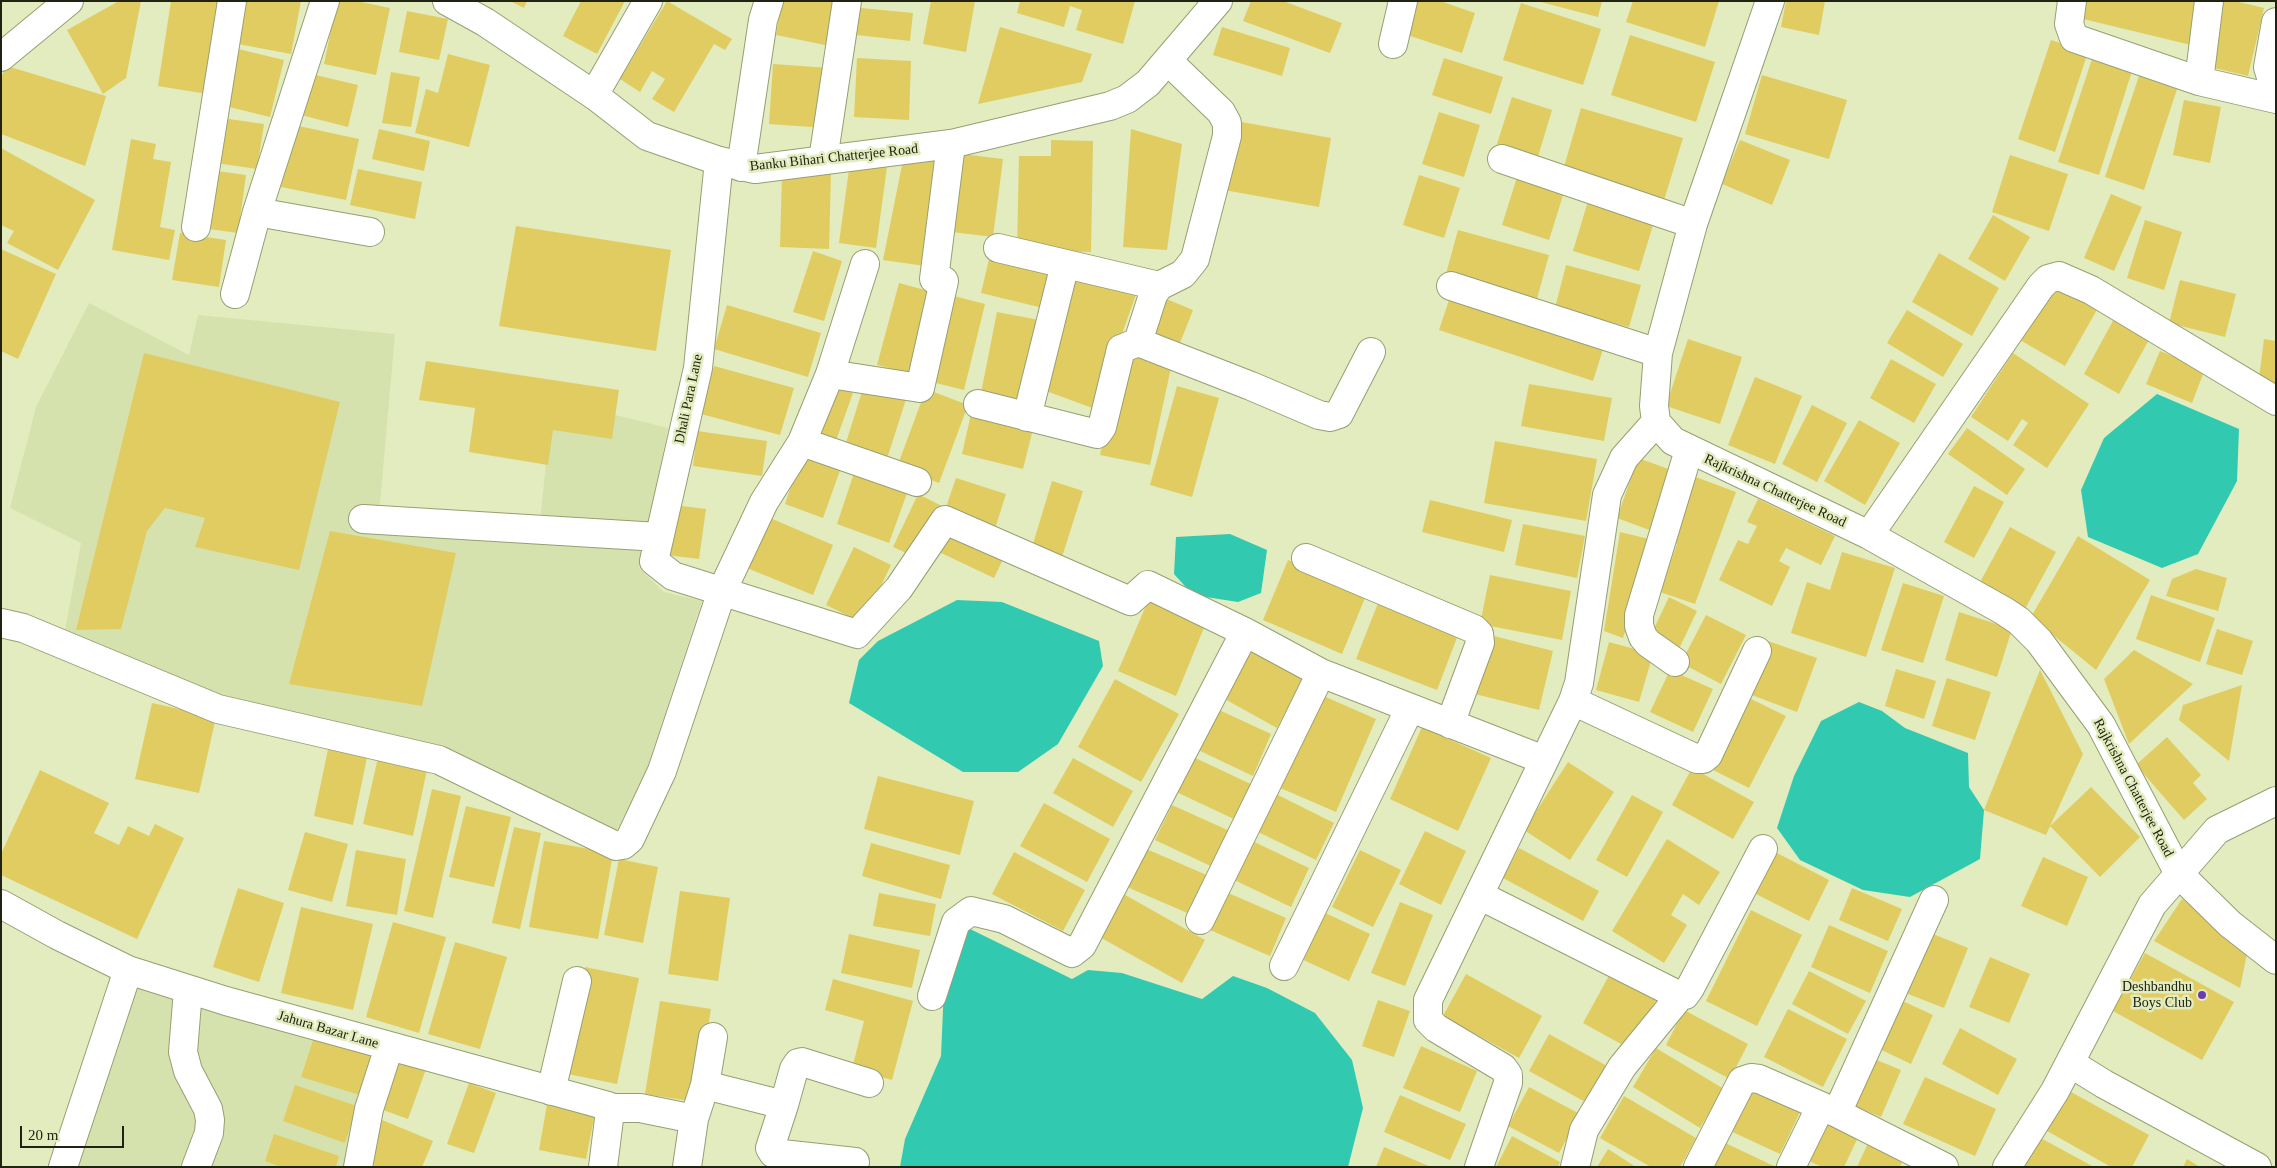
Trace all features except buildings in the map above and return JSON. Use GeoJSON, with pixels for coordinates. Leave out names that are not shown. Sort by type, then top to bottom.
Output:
{"type":"FeatureCollection","features":[{"type":"Feature","properties":{"kind":"street"},"geometry":{"type":"LineString","coordinates":[[1,57],[69,1]]}},
{"type":"Feature","properties":{"kind":"street"},"geometry":{"type":"LineString","coordinates":[[196,227],[232,1]]}},
{"type":"Feature","properties":{"kind":"street"},"geometry":{"type":"LineString","coordinates":[[235,294],[257,212],[325,1]]}},
{"type":"Feature","properties":{"kind":"street","name":"Banku Bihari Chatterjee Road"},"geometry":{"type":"LineString","coordinates":[[447,1],[485,22],[594,95],[647,136],[730,164],[755,169],[951,144],[1110,106],[1127,99],[1148,83],[1218,1]]}},
{"type":"Feature","properties":{"kind":"street"},"geometry":{"type":"LineString","coordinates":[[594,95],[648,1]]}},
{"type":"Feature","properties":{"kind":"street","name":"Dhali Para Lane"},"geometry":{"type":"LineString","coordinates":[[722,591],[673,576],[654,561],[698,368],[730,164],[769,1]]}},
{"type":"Feature","properties":{"kind":"street"},"geometry":{"type":"LineString","coordinates":[[823,160],[847,1]]}},
{"type":"Feature","properties":{"kind":"street"},"geometry":{"type":"LineString","coordinates":[[1393,44],[1403,1]]}},
{"type":"Feature","properties":{"kind":"street"},"geometry":{"type":"LineString","coordinates":[[1479,1167],[1508,1082],[1508,1075],[1503,1068],[1436,1028],[1428,1020],[1428,1000],[1572,701],[1578,683],[1607,495],[1624,458],[1656,422],[1654,406],[1658,353],[1693,224],[1770,1]]}},
{"type":"Feature","properties":{"kind":"street"},"geometry":{"type":"LineString","coordinates":[[2072,1],[2069,24],[2074,38],[2199,81],[2276,99]]}},
{"type":"Feature","properties":{"kind":"street"},"geometry":{"type":"LineString","coordinates":[[2199,81],[2209,1]]}},
{"type":"Feature","properties":{"kind":"street"},"geometry":{"type":"LineString","coordinates":[[2276,22],[2268,68],[2273,84],[2276,85]]}},
{"type":"Feature","properties":{"kind":"street"},"geometry":{"type":"LineString","coordinates":[[1138,342],[1153,295],[1159,286],[1182,274],[1195,259],[1227,136],[1227,123],[1221,112],[1168,60]]}},
{"type":"Feature","properties":{"kind":"street"},"geometry":{"type":"LineString","coordinates":[[830,374],[920,388],[944,281],[934,279],[951,144]]}},
{"type":"Feature","properties":{"kind":"street"},"geometry":{"type":"LineString","coordinates":[[1502,159],[1693,224]]}},
{"type":"Feature","properties":{"kind":"street"},"geometry":{"type":"LineString","coordinates":[[257,212],[370,232]]}},
{"type":"Feature","properties":{"kind":"street"},"geometry":{"type":"LineString","coordinates":[[998,248],[1159,286]]}},
{"type":"Feature","properties":{"kind":"street"},"geometry":{"type":"LineString","coordinates":[[1,623],[23,628],[218,709],[439,760],[616,846],[623,845],[630,839],[662,771],[722,591],[764,502],[802,442],[830,374],[865,264]]}},
{"type":"Feature","properties":{"kind":"street"},"geometry":{"type":"LineString","coordinates":[[1027,417],[1065,264]]}},
{"type":"Feature","properties":{"kind":"street"},"geometry":{"type":"LineString","coordinates":[[1869,535],[2041,286],[2048,279],[2059,276],[2091,290],[2276,401]]}},
{"type":"Feature","properties":{"kind":"street"},"geometry":{"type":"LineString","coordinates":[[1451,286],[1658,353]]}},
{"type":"Feature","properties":{"kind":"street"},"geometry":{"type":"LineString","coordinates":[[978,404],[1097,434],[1102,427],[1119,353],[1123,346],[1138,342],[1319,415],[1330,417],[1339,414],[1371,352]]}},
{"type":"Feature","properties":{"kind":"street","name":"Rajkrishna Chatterjee Road"},"geometry":{"type":"LineString","coordinates":[[1656,422],[1673,441],[1689,450],[1869,535],[2019,621],[2039,641],[2100,725],[2179,874],[2230,924],[2276,960]]}},
{"type":"Feature","properties":{"kind":"street"},"geometry":{"type":"LineString","coordinates":[[802,442],[917,482]]}},
{"type":"Feature","properties":{"kind":"street"},"geometry":{"type":"LineString","coordinates":[[1675,662],[1648,643],[1643,637],[1640,615],[1689,450]]}},
{"type":"Feature","properties":{"kind":"street"},"geometry":{"type":"LineString","coordinates":[[363,519],[659,536]]}},
{"type":"Feature","properties":{"kind":"street"},"geometry":{"type":"LineString","coordinates":[[722,591],[857,634],[899,588],[945,520],[1130,601],[1148,585],[1245,632],[1321,673],[1544,760]]}},
{"type":"Feature","properties":{"kind":"street"},"geometry":{"type":"LineString","coordinates":[[1306,558],[1474,629],[1479,634],[1480,643],[1450,724]]}},
{"type":"Feature","properties":{"kind":"street"},"geometry":{"type":"LineString","coordinates":[[932,996],[956,922],[971,912],[1004,919],[1072,953],[1082,945],[1245,632]]}},
{"type":"Feature","properties":{"kind":"street"},"geometry":{"type":"LineString","coordinates":[[1572,701],[1697,759],[1703,759],[1708,756],[1757,651]]}},
{"type":"Feature","properties":{"kind":"street"},"geometry":{"type":"LineString","coordinates":[[1200,920],[1321,673]]}},
{"type":"Feature","properties":{"kind":"street"},"geometry":{"type":"LineString","coordinates":[[1284,966],[1410,708]]}},
{"type":"Feature","properties":{"kind":"street","name":"Rajkrishna Chatterjee Road"},"geometry":{"type":"LineString","coordinates":[[2006,1167],[2055,1091],[2152,905],[2217,830],[2276,801]]}},
{"type":"Feature","properties":{"kind":"street"},"geometry":{"type":"LineString","coordinates":[[1575,1167],[1584,1130],[1622,1066],[1680,996],[1685,995],[1690,988],[1763,850]]}},
{"type":"Feature","properties":{"kind":"street"},"geometry":{"type":"LineString","coordinates":[[1479,895],[1680,996]]}},
{"type":"Feature","properties":{"kind":"street"},"geometry":{"type":"LineString","coordinates":[[1790,1167],[1829,1110],[1934,900]]}},
{"type":"Feature","properties":{"kind":"street","name":"Jahura Bazar Lane"},"geometry":{"type":"LineString","coordinates":[[1,904],[57,935],[128,970],[188,990],[610,1108],[640,1108],[694,1119]]}},
{"type":"Feature","properties":{"kind":"street"},"geometry":{"type":"LineString","coordinates":[[64,1167],[128,970]]}},
{"type":"Feature","properties":{"kind":"street"},"geometry":{"type":"LineString","coordinates":[[551,1091],[577,982]]}},
{"type":"Feature","properties":{"kind":"street"},"geometry":{"type":"LineString","coordinates":[[188,990],[183,1052],[185,1062],[208,1110],[210,1120],[209,1133],[196,1167]]}},
{"type":"Feature","properties":{"kind":"street"},"geometry":{"type":"LineString","coordinates":[[687,1167],[694,1119],[705,1085],[712,1037]]}},
{"type":"Feature","properties":{"kind":"street"},"geometry":{"type":"LineString","coordinates":[[358,1167],[369,1109],[389,1047]]}},
{"type":"Feature","properties":{"kind":"street"},"geometry":{"type":"LineString","coordinates":[[855,1162],[773,1153],[770,1148],[794,1069],[798,1063],[802,1062],[869,1083]]}},
{"type":"Feature","properties":{"kind":"street"},"geometry":{"type":"LineString","coordinates":[[2070,1063],[2104,1084],[2257,1167]]}},
{"type":"Feature","properties":{"kind":"street"},"geometry":{"type":"LineString","coordinates":[[1698,1167],[1742,1081],[1759,1079],[1829,1110],[1944,1167]]}},
{"type":"Feature","properties":{"kind":"street"},"geometry":{"type":"LineString","coordinates":[[705,1085],[784,1105]]}},
{"type":"Feature","properties":{"kind":"street"},"geometry":{"type":"LineString","coordinates":[[603,1167],[610,1108]]}},
{"type":"Feature","properties":{"kind":"shaded area"},"geometry":{"type":"Polygon","coordinates":[[[89,303],[189,355],[198,315],[395,334],[378,526],[538,541],[546,463],[531,394],[668,428],[639,568],[664,592],[702,601],[646,772],[607,849],[450,776],[223,709],[64,636],[81,543],[10,508],[36,407],[89,303]]]}},
{"type":"Feature","properties":{"kind":"shaded area"},"geometry":{"type":"Polygon","coordinates":[[[131,980],[385,1050],[351,1167],[71,1167],[131,980]]]}},
{"type":"Feature","properties":{"kind":"water"},"geometry":{"type":"Polygon","coordinates":[[[2157,394],[2239,429],[2237,481],[2198,554],[2162,568],[2088,537],[2081,490],[2104,438],[2157,394]]]}},
{"type":"Feature","properties":{"kind":"water"},"geometry":{"type":"Polygon","coordinates":[[[1230,534],[1267,550],[1261,593],[1238,602],[1193,595],[1174,574],[1176,537],[1230,534]]]}},
{"type":"Feature","properties":{"kind":"water"},"geometry":{"type":"Polygon","coordinates":[[[957,600],[1002,602],[1099,641],[1103,666],[1058,744],[1018,772],[963,772],[849,703],[859,660],[878,641],[957,600]]]}},
{"type":"Feature","properties":{"kind":"water"},"geometry":{"type":"Polygon","coordinates":[[[1859,702],[1882,711],[1905,728],[1968,753],[1969,787],[1984,810],[1980,859],[1910,897],[1863,890],[1800,860],[1777,828],[1794,776],[1821,721],[1859,702]]]}},
{"type":"Feature","properties":{"kind":"water"},"geometry":{"type":"Polygon","coordinates":[[[966,927],[1072,979],[1088,970],[1122,973],[1202,999],[1233,976],[1267,988],[1315,1013],[1352,1060],[1363,1108],[1348,1167],[900,1167],[905,1139],[941,1056],[945,963],[966,927]]]}},
{"type":"Feature","properties":{"kind":"place","name":"Deshbandhu Boys Club"},"geometry":{"type":"Point","coordinates":[2202,995]}}]}
